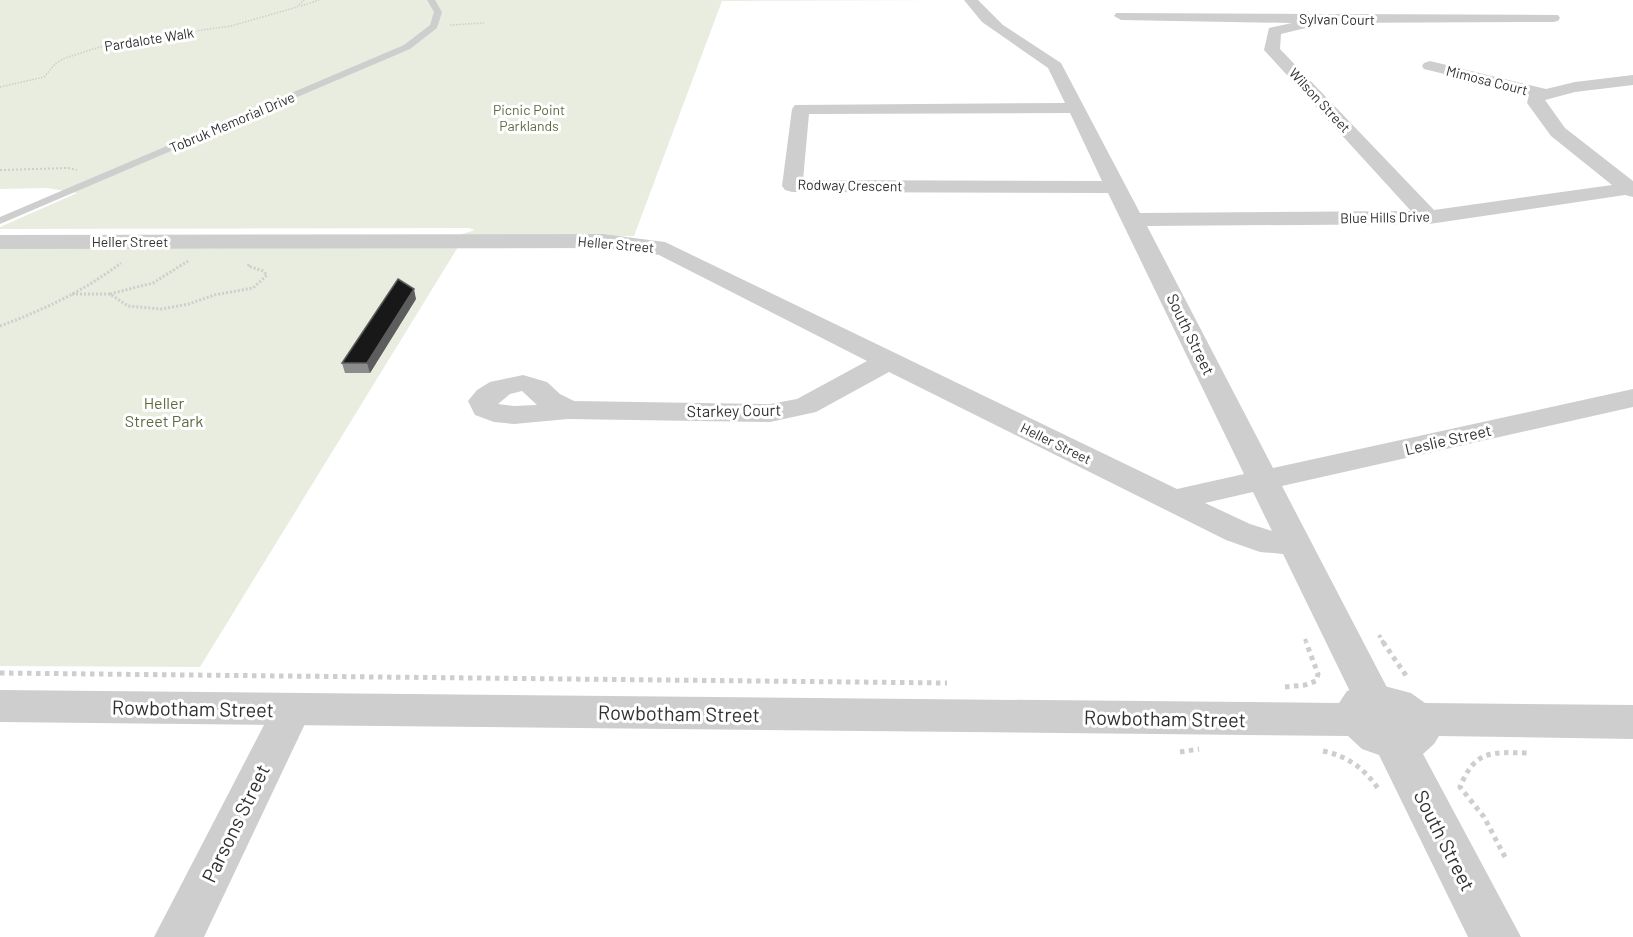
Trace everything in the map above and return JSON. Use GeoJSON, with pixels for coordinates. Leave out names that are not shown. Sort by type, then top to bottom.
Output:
{"type":"FeatureCollection","features":[{"type":"Feature","properties":{"kind":"street","name":"South Street"},"geometry":{"type":"LineString","coordinates":[[971,0],[977,11],[987,20],[1044,56],[1055,66],[1295,544],[1391,712],[1495,937]]}},
{"type":"Feature","properties":{"kind":"street","name":"Sylvan Court"},"geometry":{"type":"LineString","coordinates":[[1121,16],[1345,20],[1552,18]]}},
{"type":"Feature","properties":{"kind":"street","name":"Wilson Street"},"geometry":{"type":"LineString","coordinates":[[1345,20],[1306,24],[1274,31],[1272,50],[1430,217]]}},
{"type":"Feature","properties":{"kind":"street","name":"Mimosa Court"},"geometry":{"type":"LineString","coordinates":[[1430,66],[1545,94]]}},
{"type":"Feature","properties":{"kind":"street"},"geometry":{"type":"LineString","coordinates":[[1633,80],[1575,87],[1545,94],[1536,97],[1536,103],[1560,112],[1599,96],[1633,91]]}},
{"type":"Feature","properties":{"kind":"street","name":"Rodway Crescent"},"geometry":{"type":"LineString","coordinates":[[1076,108],[801,108],[792,186],[1115,187]]}},
{"type":"Feature","properties":{"kind":"street"},"geometry":{"type":"LineString","coordinates":[[1560,112],[1558,132],[1632,189]]}},
{"type":"Feature","properties":{"kind":"street","name":"Blue Hills Drive"},"geometry":{"type":"LineString","coordinates":[[1134,220],[1430,217],[1632,189]]}},
{"type":"Feature","properties":{"kind":"street","name":"Heller Street"},"geometry":{"type":"LineString","coordinates":[[0,242],[603,241],[636,243],[665,249],[888,361],[1260,541],[1295,544]]}},
{"type":"Feature","properties":{"kind":"street","name":"Starkey Court"},"geometry":{"type":"LineString","coordinates":[[568,410],[770,413],[806,406],[888,361]]}},
{"type":"Feature","properties":{"kind":"street","name":"Leslie Street"},"geometry":{"type":"LineString","coordinates":[[1264,481],[1633,398]]}},
{"type":"Feature","properties":{"kind":"street"},"geometry":{"type":"LineString","coordinates":[[1173,500],[1264,481]]}},
{"type":"Feature","properties":{"kind":"street","name":"Rowbotham Street"},"geometry":{"type":"LineString","coordinates":[[0,706],[1391,712],[1633,722]]}},
{"type":"Feature","properties":{"kind":"street","name":"Parsons Street"},"geometry":{"type":"LineString","coordinates":[[179,937],[292,709]]}},
{"type":"Feature","properties":{"kind":"lane"},"geometry":{"type":"LineString","coordinates":[[431,0],[438,12],[434,26]]}},
{"type":"Feature","properties":{"kind":"lane","name":"Tobruk Memorial Drive"},"geometry":{"type":"LineString","coordinates":[[0,221],[396,52],[422,37],[434,26]]}},
{"type":"Feature","properties":{"kind":"path","name":"Pardalote Walk"},"geometry":{"type":"LineString","coordinates":[[0,87],[44,77],[56,63],[65,58],[116,42],[231,26],[297,7],[304,0]]}},
{"type":"Feature","properties":{"kind":"path"},"geometry":{"type":"LineString","coordinates":[[297,7],[319,0]]}},
{"type":"Feature","properties":{"kind":"path"},"geometry":{"type":"LineString","coordinates":[[434,26],[484,23]]}},
{"type":"Feature","properties":{"kind":"path"},"geometry":{"type":"LineString","coordinates":[[0,170],[68,168],[105,176]]}},
{"type":"Feature","properties":{"kind":"path"},"geometry":{"type":"LineString","coordinates":[[0,326],[36,313],[98,280],[126,258]]}},
{"type":"Feature","properties":{"kind":"path"},"geometry":{"type":"LineString","coordinates":[[180,258],[196,263]]}},
{"type":"Feature","properties":{"kind":"path"},"geometry":{"type":"LineString","coordinates":[[110,294],[128,306],[161,309],[189,304],[214,295],[237,293],[253,288],[267,275],[263,271],[248,266],[253,258],[249,258]]}},
{"type":"Feature","properties":{"kind":"path"},"geometry":{"type":"LineString","coordinates":[[72,294],[110,294],[153,283],[189,261]]}},
{"type":"Feature","properties":{"kind":"path"},"geometry":{"type":"LineString","coordinates":[[1379,635],[1405,676],[1391,712]]}},
{"type":"Feature","properties":{"kind":"path"},"geometry":{"type":"LineString","coordinates":[[1283,687],[1305,685],[1316,681],[1318,674],[1305,639]]}},
{"type":"Feature","properties":{"kind":"path"},"geometry":{"type":"LineString","coordinates":[[0,673],[957,683]]}},
{"type":"Feature","properties":{"kind":"path"},"geometry":{"type":"LineString","coordinates":[[1486,753],[1467,766],[1460,787],[1484,817],[1505,857]]}},
{"type":"Feature","properties":{"kind":"green space","name":"Picnic Point Parklands"},"geometry":{"type":"Polygon","coordinates":[[[0,0],[939,0],[722,1],[634,236],[459,235],[475,230],[469,228],[0,229],[0,227],[77,193],[47,188],[0,189],[0,0]]]}},
{"type":"Feature","properties":{"kind":"green space","name":"Heller Street Park"},"geometry":{"type":"Polygon","coordinates":[[[0,247],[458,247],[200,667],[0,666],[0,247]]]}},
{"type":"Feature","properties":{"kind":"building"},"geometry":{"type":"Polygon","coordinates":[[[398,279],[414,289],[367,363],[342,363],[398,279]]]}}]}
